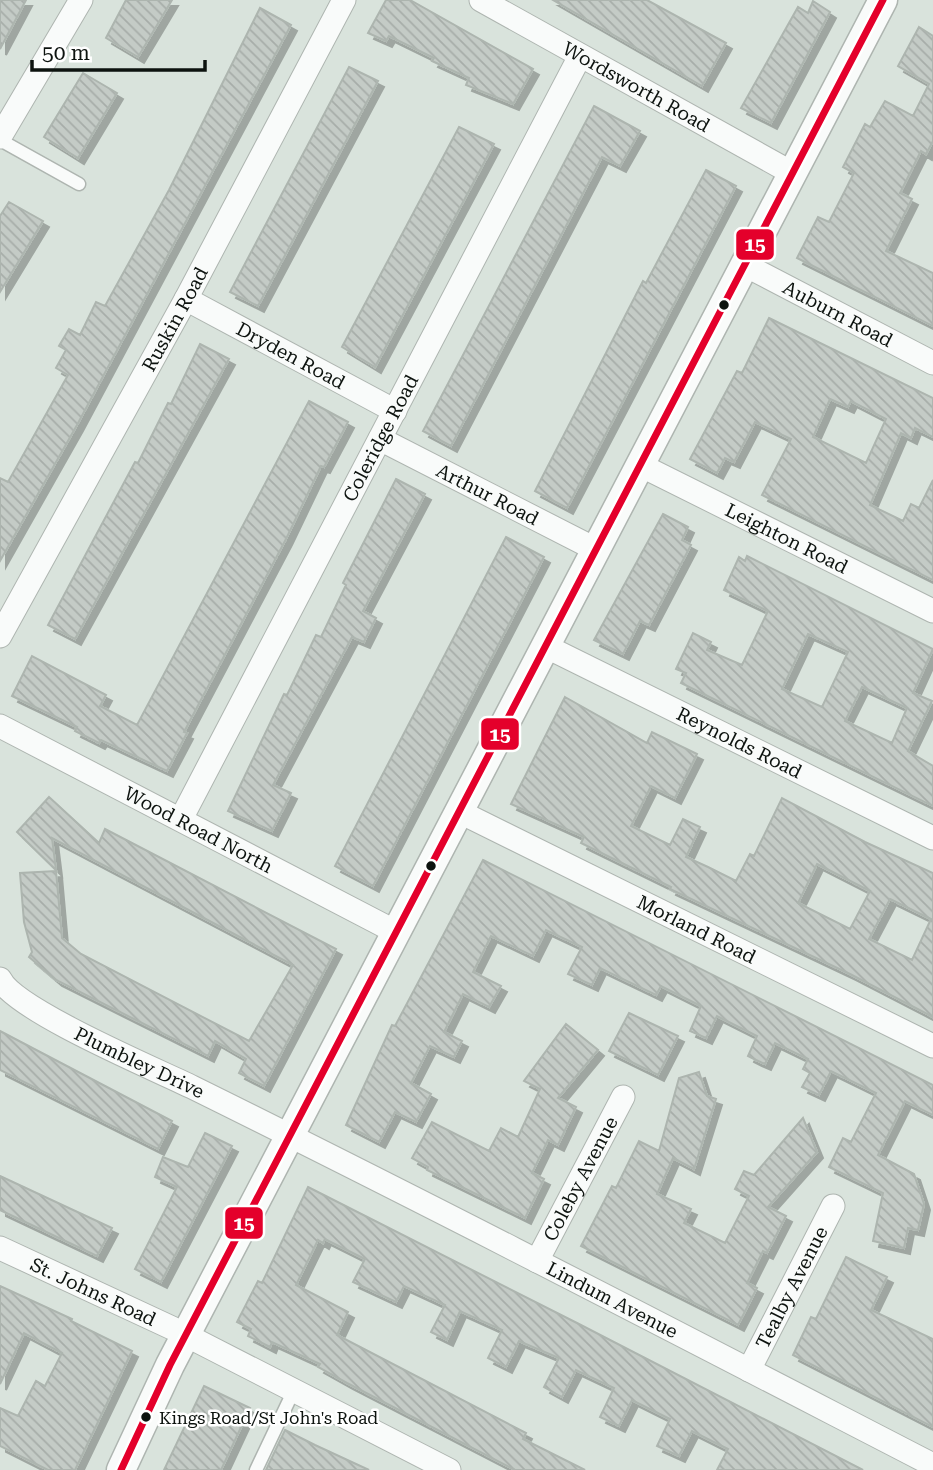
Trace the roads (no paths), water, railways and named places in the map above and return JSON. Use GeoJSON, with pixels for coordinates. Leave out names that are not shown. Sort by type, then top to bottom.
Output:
{"type":"FeatureCollection","features":[{"type":"Feature","properties":{"kind":"street"},"geometry":{"type":"LineString","coordinates":[[0,139],[81,0]]}},
{"type":"Feature","properties":{"kind":"street","name":"Ruskin Road"},"geometry":{"type":"LineString","coordinates":[[0,636],[186,299],[344,0]]}},
{"type":"Feature","properties":{"kind":"street","name":"Wordsworth Road"},"geometry":{"type":"LineString","coordinates":[[481,0],[792,173]]}},
{"type":"Feature","properties":{"kind":"street"},"geometry":{"type":"LineString","coordinates":[[121,1470],[186,1335],[883,0]]}},
{"type":"Feature","properties":{"kind":"street","name":"Coleridge Road"},"geometry":{"type":"LineString","coordinates":[[181,819],[580,56]]}},
{"type":"Feature","properties":{"kind":"street","name":"Auburn Road"},"geometry":{"type":"LineString","coordinates":[[745,265],[933,363]]}},
{"type":"Feature","properties":{"kind":"street","name":"Dryden Road"},"geometry":{"type":"LineString","coordinates":[[186,299],[395,411]]}},
{"type":"Feature","properties":{"kind":"street","name":"Arthur Road"},"geometry":{"type":"LineString","coordinates":[[380,439],[595,550]]}},
{"type":"Feature","properties":{"kind":"street","name":"Leighton Road"},"geometry":{"type":"LineString","coordinates":[[640,465],[933,611]]}},
{"type":"Feature","properties":{"kind":"street","name":"Reynolds Road"},"geometry":{"type":"LineString","coordinates":[[545,646],[933,838]]}},
{"type":"Feature","properties":{"kind":"street","name":"Wood Road North"},"geometry":{"type":"LineString","coordinates":[[0,726],[396,932]]}},
{"type":"Feature","properties":{"kind":"street","name":"Morland Road"},"geometry":{"type":"LineString","coordinates":[[460,812],[933,1046]]}},
{"type":"Feature","properties":{"kind":"street","name":"Plumbley Drive"},"geometry":{"type":"LineString","coordinates":[[0,979],[12,995],[62,1023],[290,1135]]}},
{"type":"Feature","properties":{"kind":"street","name":"Coleby Avenue"},"geometry":{"type":"LineString","coordinates":[[537,1261],[623,1097]]}},
{"type":"Feature","properties":{"kind":"street","name":"Lindum Avenue"},"geometry":{"type":"LineString","coordinates":[[290,1135],[933,1465]]}},
{"type":"Feature","properties":{"kind":"street","name":"Tealby Avenue"},"geometry":{"type":"LineString","coordinates":[[749,1370],[833,1206]]}},
{"type":"Feature","properties":{"kind":"street","name":"St. Johns Road"},"geometry":{"type":"LineString","coordinates":[[0,1248],[186,1335],[435,1467]]}},
{"type":"Feature","properties":{"kind":"lane"},"geometry":{"type":"LineString","coordinates":[[0,139],[79,184]]}},
{"type":"Feature","properties":{"kind":"lane"},"geometry":{"type":"LineString","coordinates":[[256,1470],[294,1390]]}},
{"type":"Feature","properties":{"kind":"place","name":"Kings Road/St John's Road"},"geometry":{"type":"Point","coordinates":[146,1417]}}]}
